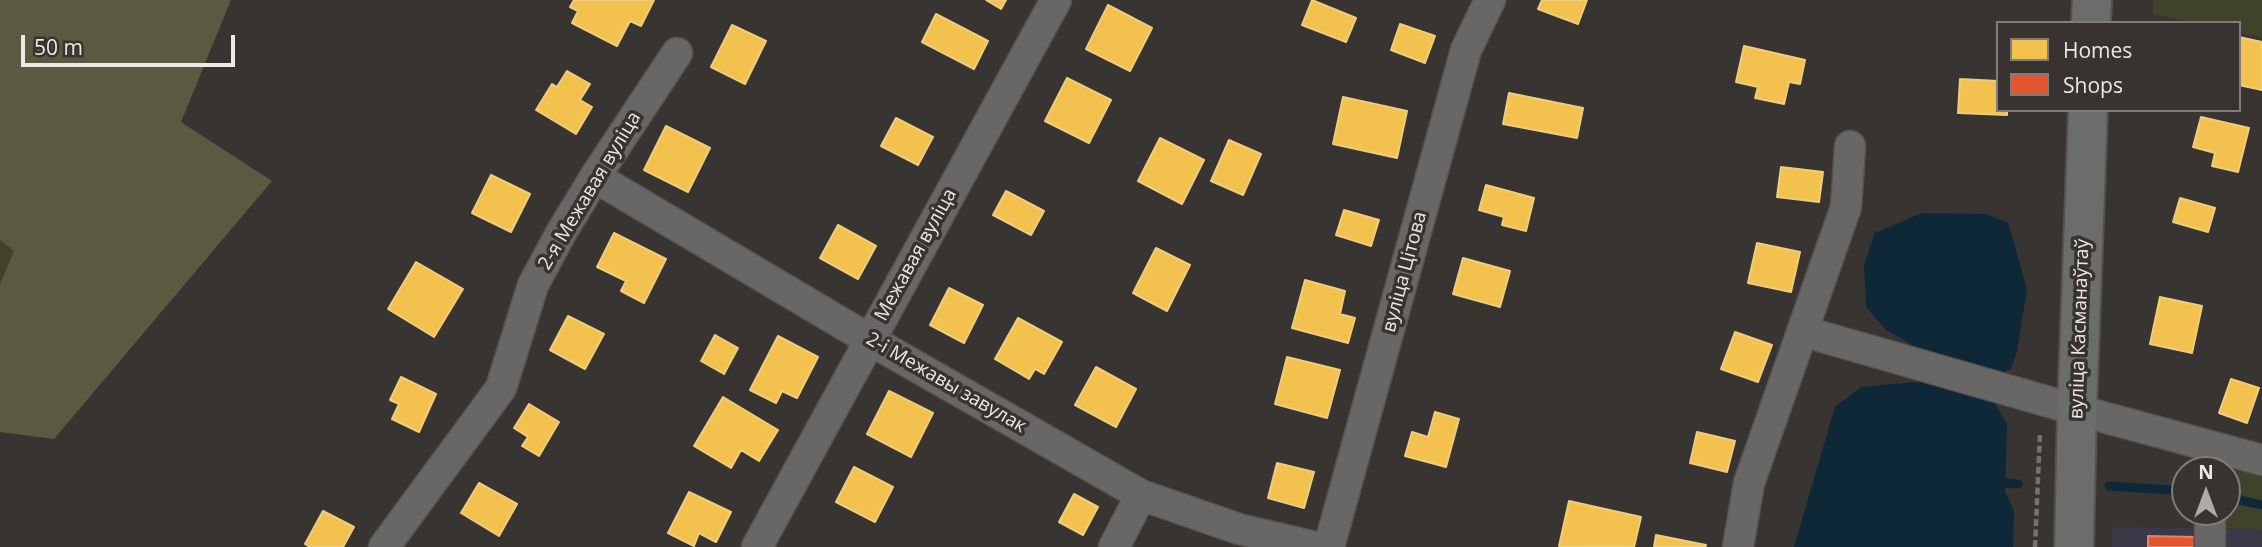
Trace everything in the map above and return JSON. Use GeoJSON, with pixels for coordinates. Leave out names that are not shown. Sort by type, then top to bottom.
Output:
{"type":"FeatureCollection","features":[{"type":"Feature","properties":{"kind":"main road"},"geometry":{"type":"LineString","coordinates":[[2091,21],[2092,0]]}},
{"type":"Feature","properties":{"kind":"main road","name":"вуліца Касманаўтаў"},"geometry":{"type":"LineString","coordinates":[[2074,547],[2088,112]]}},
{"type":"Feature","properties":{"kind":"street","name":"Межавая вуліца"},"geometry":{"type":"LineString","coordinates":[[757,547],[1056,0]]}},
{"type":"Feature","properties":{"kind":"street","name":"вуліца Цітова"},"geometry":{"type":"LineString","coordinates":[[1329,547],[1465,50],[1490,0]]}},
{"type":"Feature","properties":{"kind":"street","name":"2-я Межавая вуліца"},"geometry":{"type":"LineString","coordinates":[[384,547],[501,388],[533,285],[595,177],[677,53]]}},
{"type":"Feature","properties":{"kind":"street"},"geometry":{"type":"LineString","coordinates":[[1738,547],[1749,483],[1846,206],[1850,146]]}},
{"type":"Feature","properties":{"kind":"street","name":"2-і Межавы завулак"},"geometry":{"type":"LineString","coordinates":[[595,177],[870,340],[1142,495],[1239,529],[1316,547]]}},
{"type":"Feature","properties":{"kind":"street"},"geometry":{"type":"LineString","coordinates":[[1802,331],[2077,410],[2204,456]]}},
{"type":"Feature","properties":{"kind":"street"},"geometry":{"type":"LineString","coordinates":[[2241,459],[2262,460]]}},
{"type":"Feature","properties":{"kind":"street"},"geometry":{"type":"LineString","coordinates":[[1114,547],[1142,495]]}},
{"type":"Feature","properties":{"kind":"street"},"geometry":{"type":"LineString","coordinates":[[2210,526],[2210,547]]}},
{"type":"Feature","properties":{"kind":"shaded area"},"geometry":{"type":"Polygon","coordinates":[[[2112,527],[2262,529],[2262,547],[2112,547],[2112,527]]]}},
{"type":"Feature","properties":{"kind":"green space"},"geometry":{"type":"Polygon","coordinates":[[[0,0],[231,0],[181,122],[272,181],[54,439],[0,432],[0,284],[14,251],[0,240],[0,0]]]}},
{"type":"Feature","properties":{"kind":"green space"},"geometry":{"type":"Polygon","coordinates":[[[2153,0],[2262,0],[2262,38],[2241,33],[2241,21],[2183,21],[2153,14],[2153,0]]]}},
{"type":"Feature","properties":{"kind":"green space"},"geometry":{"type":"Polygon","coordinates":[[[0,240],[15,251],[0,284],[0,240]]]}},
{"type":"Feature","properties":{"kind":"green space"},"geometry":{"type":"Polygon","coordinates":[[[2241,472],[2262,477],[2262,529],[2218,528],[2241,526],[2241,472]]]}},
{"type":"Feature","properties":{"kind":"water"},"geometry":{"type":"Polygon","coordinates":[[[1922,213],[1986,214],[2008,223],[2027,289],[2017,352],[2011,369],[1996,375],[1929,355],[1886,330],[1866,307],[1864,265],[1875,233],[1922,213]]]}},
{"type":"Feature","properties":{"kind":"water"},"geometry":{"type":"Polygon","coordinates":[[[1926,381],[1993,401],[2007,424],[2005,492],[2014,510],[2013,547],[1794,547],[1835,407],[1861,387],[1926,381]]]}},
{"type":"Feature","properties":{"kind":"building: Homes"},"geometry":{"type":"Polygon","coordinates":[[[574,0],[654,0],[641,26],[630,21],[617,46],[572,23],[578,11],[570,7],[574,0]]]}},
{"type":"Feature","properties":{"kind":"building: Homes"},"geometry":{"type":"Polygon","coordinates":[[[986,0],[1006,0],[1001,9],[986,0]]]}},
{"type":"Feature","properties":{"kind":"building: Homes"},"geometry":{"type":"Polygon","coordinates":[[[1312,0],[1356,18],[1346,42],[1302,25],[1312,0]]]}},
{"type":"Feature","properties":{"kind":"building: Homes"},"geometry":{"type":"Polygon","coordinates":[[[1542,0],[1587,0],[1578,24],[1538,9],[1542,0]]]}},
{"type":"Feature","properties":{"kind":"building: Homes"},"geometry":{"type":"Polygon","coordinates":[[[1108,5],[1152,28],[1130,71],[1086,49],[1108,5]]]}},
{"type":"Feature","properties":{"kind":"building: Homes"},"geometry":{"type":"Polygon","coordinates":[[[936,14],[988,41],[974,69],[922,42],[936,14]]]}},
{"type":"Feature","properties":{"kind":"building: Homes"},"geometry":{"type":"Polygon","coordinates":[[[1400,24],[1435,36],[1425,63],[1391,50],[1400,24]]]}},
{"type":"Feature","properties":{"kind":"building: Homes"},"geometry":{"type":"Polygon","coordinates":[[[732,25],[766,41],[745,84],[711,67],[732,25]]]}},
{"type":"Feature","properties":{"kind":"building: Homes"},"geometry":{"type":"Polygon","coordinates":[[[2241,37],[2262,42],[2262,90],[2241,85],[2241,37]]]}},
{"type":"Feature","properties":{"kind":"building: Homes"},"geometry":{"type":"Polygon","coordinates":[[[1744,46],[1805,60],[1800,84],[1789,82],[1784,104],[1755,98],[1758,87],[1736,82],[1744,46]]]}},
{"type":"Feature","properties":{"kind":"building: Homes"},"geometry":{"type":"Polygon","coordinates":[[[567,71],[590,84],[580,100],[592,107],[576,134],[536,110],[552,84],[557,87],[567,71]]]}},
{"type":"Feature","properties":{"kind":"building: Homes"},"geometry":{"type":"Polygon","coordinates":[[[1067,78],[1111,100],[1089,143],[1045,121],[1067,78]]]}},
{"type":"Feature","properties":{"kind":"building: Homes"},"geometry":{"type":"Polygon","coordinates":[[[1960,79],[1996,81],[1996,112],[2007,112],[2007,115],[1958,113],[1960,79]]]}},
{"type":"Feature","properties":{"kind":"building: Homes"},"geometry":{"type":"Polygon","coordinates":[[[1509,93],[1583,108],[1577,138],[1503,124],[1509,93]]]}},
{"type":"Feature","properties":{"kind":"building: Homes"},"geometry":{"type":"Polygon","coordinates":[[[1343,97],[1407,111],[1397,158],[1333,144],[1343,97]]]}},
{"type":"Feature","properties":{"kind":"building: Homes"},"geometry":{"type":"Polygon","coordinates":[[[2201,117],[2249,128],[2238,172],[2212,166],[2215,153],[2193,147],[2201,117]]]}},
{"type":"Feature","properties":{"kind":"building: Homes"},"geometry":{"type":"Polygon","coordinates":[[[896,118],[933,137],[918,165],[881,146],[896,118]]]}},
{"type":"Feature","properties":{"kind":"building: Homes"},"geometry":{"type":"Polygon","coordinates":[[[666,126],[710,148],[688,192],[644,170],[666,126]]]}},
{"type":"Feature","properties":{"kind":"building: Homes"},"geometry":{"type":"Polygon","coordinates":[[[1160,138],[1204,160],[1182,204],[1138,181],[1160,138]]]}},
{"type":"Feature","properties":{"kind":"building: Homes"},"geometry":{"type":"Polygon","coordinates":[[[1229,140],[1261,154],[1243,195],[1211,181],[1229,140]]]}},
{"type":"Feature","properties":{"kind":"building: Homes"},"geometry":{"type":"Polygon","coordinates":[[[1781,167],[1823,172],[1819,202],[1777,197],[1781,167]]]}},
{"type":"Feature","properties":{"kind":"building: Homes"},"geometry":{"type":"Polygon","coordinates":[[[491,175],[530,194],[511,232],[472,213],[491,175]]]}},
{"type":"Feature","properties":{"kind":"building: Homes"},"geometry":{"type":"Polygon","coordinates":[[[1486,185],[1534,198],[1526,231],[1502,225],[1504,217],[1479,210],[1486,185]]]}},
{"type":"Feature","properties":{"kind":"building: Homes"},"geometry":{"type":"Polygon","coordinates":[[[1006,191],[1044,211],[1031,235],[993,215],[1006,191]]]}},
{"type":"Feature","properties":{"kind":"building: Homes"},"geometry":{"type":"Polygon","coordinates":[[[2180,198],[2215,208],[2208,232],[2173,222],[2180,198]]]}},
{"type":"Feature","properties":{"kind":"building: Homes"},"geometry":{"type":"Polygon","coordinates":[[[1344,210],[1379,220],[1371,246],[1336,235],[1344,210]]]}},
{"type":"Feature","properties":{"kind":"building: Homes"},"geometry":{"type":"Polygon","coordinates":[[[838,225],[876,246],[858,279],[820,258],[838,225]]]}},
{"type":"Feature","properties":{"kind":"building: Homes"},"geometry":{"type":"Polygon","coordinates":[[[614,233],[666,259],[644,303],[621,291],[626,281],[597,267],[614,233]]]}},
{"type":"Feature","properties":{"kind":"building: Homes"},"geometry":{"type":"Polygon","coordinates":[[[1757,243],[1800,252],[1791,292],[1748,283],[1757,243]]]}},
{"type":"Feature","properties":{"kind":"building: Homes"},"geometry":{"type":"Polygon","coordinates":[[[1156,248],[1190,265],[1167,311],[1133,293],[1156,248]]]}},
{"type":"Feature","properties":{"kind":"building: Homes"},"geometry":{"type":"Polygon","coordinates":[[[1463,258],[1510,271],[1500,307],[1453,294],[1463,258]]]}},
{"type":"Feature","properties":{"kind":"building: Homes"},"geometry":{"type":"Polygon","coordinates":[[[416,262],[463,289],[434,337],[388,309],[416,262]]]}},
{"type":"Feature","properties":{"kind":"building: Homes"},"geometry":{"type":"Polygon","coordinates":[[[1305,280],[1345,291],[1340,314],[1355,318],[1348,343],[1292,328],[1305,280]]]}},
{"type":"Feature","properties":{"kind":"building: Homes"},"geometry":{"type":"Polygon","coordinates":[[[949,288],[983,305],[964,343],[930,325],[949,288]]]}},
{"type":"Feature","properties":{"kind":"building: Homes"},"geometry":{"type":"Polygon","coordinates":[[[2160,297],[2202,306],[2192,353],[2150,344],[2160,297]]]}},
{"type":"Feature","properties":{"kind":"building: Homes"},"geometry":{"type":"Polygon","coordinates":[[[568,316],[604,334],[585,369],[550,350],[568,316]]]}},
{"type":"Feature","properties":{"kind":"building: Homes"},"geometry":{"type":"Polygon","coordinates":[[[1018,318],[1062,342],[1044,374],[1035,369],[1029,379],[995,359],[1018,318]]]}},
{"type":"Feature","properties":{"kind":"building: Homes"},"geometry":{"type":"Polygon","coordinates":[[[1735,332],[1772,345],[1758,382],[1721,369],[1735,332]]]}},
{"type":"Feature","properties":{"kind":"building: Homes"},"geometry":{"type":"Polygon","coordinates":[[[715,335],[738,348],[724,374],[701,361],[715,335]]]}},
{"type":"Feature","properties":{"kind":"building: Homes"},"geometry":{"type":"Polygon","coordinates":[[[778,336],[818,357],[797,398],[782,391],[776,403],[750,390],[778,336]]]}},
{"type":"Feature","properties":{"kind":"building: Homes"},"geometry":{"type":"Polygon","coordinates":[[[1287,357],[1340,370],[1327,418],[1275,404],[1287,357]]]}},
{"type":"Feature","properties":{"kind":"building: Homes"},"geometry":{"type":"Polygon","coordinates":[[[1096,367],[1136,389],[1116,427],[1075,405],[1096,367]]]}},
{"type":"Feature","properties":{"kind":"building: Homes"},"geometry":{"type":"Polygon","coordinates":[[[401,377],[436,394],[419,432],[392,419],[399,404],[390,400],[401,377]]]}},
{"type":"Feature","properties":{"kind":"building: Homes"},"geometry":{"type":"Polygon","coordinates":[[[2231,379],[2259,388],[2247,423],[2219,413],[2231,379]]]}},
{"type":"Feature","properties":{"kind":"building: Homes"},"geometry":{"type":"Polygon","coordinates":[[[889,391],[933,413],[911,457],[867,434],[889,391]]]}},
{"type":"Feature","properties":{"kind":"building: Homes"},"geometry":{"type":"Polygon","coordinates":[[[723,397],[778,430],[759,461],[741,450],[731,468],[694,446],[723,397]]]}},
{"type":"Feature","properties":{"kind":"building: Homes"},"geometry":{"type":"Polygon","coordinates":[[[529,404],[559,422],[539,456],[522,446],[528,437],[514,428],[529,404]]]}},
{"type":"Feature","properties":{"kind":"building: Homes"},"geometry":{"type":"Polygon","coordinates":[[[1435,412],[1459,419],[1446,467],[1405,456],[1412,432],[1428,437],[1435,412]]]}},
{"type":"Feature","properties":{"kind":"building: Homes"},"geometry":{"type":"Polygon","coordinates":[[[1697,432],[1735,441],[1727,472],[1690,463],[1697,432]]]}},
{"type":"Feature","properties":{"kind":"building: Homes"},"geometry":{"type":"Polygon","coordinates":[[[1277,463],[1314,472],[1304,508],[1268,498],[1277,463]]]}},
{"type":"Feature","properties":{"kind":"building: Homes"},"geometry":{"type":"Polygon","coordinates":[[[854,467],[893,487],[875,522],[836,502],[854,467]]]}},
{"type":"Feature","properties":{"kind":"building: Homes"},"geometry":{"type":"Polygon","coordinates":[[[479,483],[517,504],[499,536],[461,513],[479,483]]]}},
{"type":"Feature","properties":{"kind":"building: Homes"},"geometry":{"type":"Polygon","coordinates":[[[689,492],[731,512],[716,542],[699,533],[694,546],[668,533],[689,492]]]}},
{"type":"Feature","properties":{"kind":"building: Homes"},"geometry":{"type":"Polygon","coordinates":[[[1074,494],[1098,507],[1083,535],[1059,522],[1074,494]]]}},
{"type":"Feature","properties":{"kind":"building: Homes"},"geometry":{"type":"Polygon","coordinates":[[[1569,501],[1641,517],[1634,547],[1559,546],[1569,501]]]}},
{"type":"Feature","properties":{"kind":"building: Homes"},"geometry":{"type":"Polygon","coordinates":[[[323,511],[354,527],[343,547],[310,547],[305,544],[323,511]]]}},
{"type":"Feature","properties":{"kind":"building: Homes"},"geometry":{"type":"Polygon","coordinates":[[[1656,535],[1706,545],[1654,547],[1656,535]]]}},
{"type":"Feature","properties":{"kind":"building: Shops"},"geometry":{"type":"Polygon","coordinates":[[[2148,536],[2196,537],[2196,547],[2148,547],[2148,536]]]}},
{"type":"Feature","properties":{"kind":"waterway"},"geometry":{"type":"LineString","coordinates":[[2005,483],[2018,484]]}},
{"type":"Feature","properties":{"kind":"waterway"},"geometry":{"type":"LineString","coordinates":[[2109,486],[2171,490]]}},
{"type":"Feature","properties":{"kind":"waterway"},"geometry":{"type":"LineString","coordinates":[[2241,500],[2262,505]]}}]}
